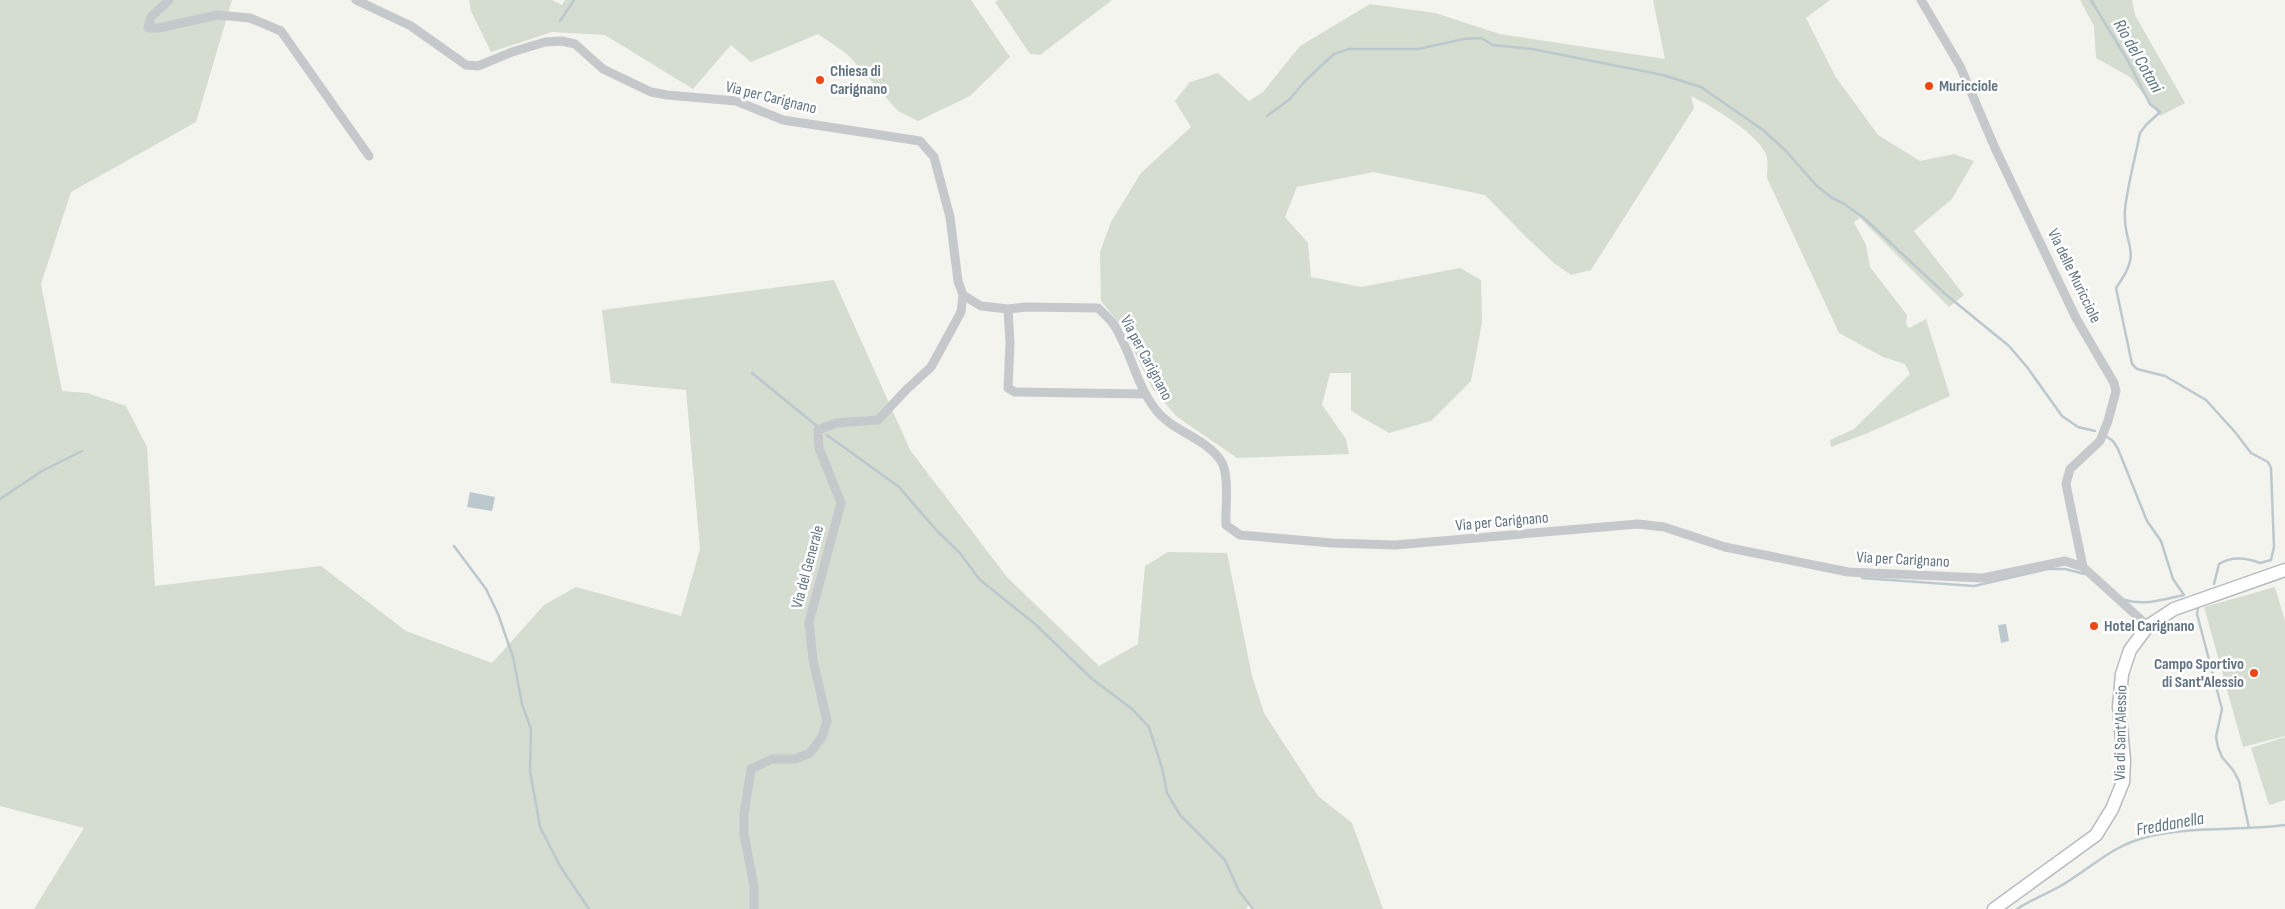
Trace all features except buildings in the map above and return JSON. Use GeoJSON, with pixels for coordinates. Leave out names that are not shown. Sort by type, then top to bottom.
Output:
{"type":"FeatureCollection","features":[{"type":"Feature","properties":{"kind":"street"},"geometry":{"type":"LineString","coordinates":[[169,0],[151,17],[148,28],[159,28],[217,15],[250,18],[281,31],[368,156]]}},
{"type":"Feature","properties":{"kind":"street","name":"Via per Carignano"},"geometry":{"type":"LineString","coordinates":[[356,0],[411,26],[466,64],[478,66],[537,45],[562,40],[576,44],[603,69],[651,92],[736,101],[783,120],[920,141],[934,157],[950,217],[958,281],[963,295],[981,306],[1008,309],[1026,307],[1098,308],[1114,325],[1145,394],[1156,411],[1170,424],[1199,441],[1222,462],[1226,472],[1226,525],[1240,534],[1332,544],[1395,545],[1638,524],[1664,527],[1725,546],[1848,572],[1983,578],[2065,561],[2083,567]]}},
{"type":"Feature","properties":{"kind":"street","name":"Via delle Muricciole"},"geometry":{"type":"LineString","coordinates":[[1921,0],[1960,66],[1995,148],[2072,309],[2114,383],[2116,391],[2108,421],[2100,441],[2070,469],[2066,484],[2083,567]]}},
{"type":"Feature","properties":{"kind":"street","name":"Via del Generale"},"geometry":{"type":"LineString","coordinates":[[754,909],[754,886],[744,834],[744,816],[751,769],[772,759],[795,759],[810,753],[822,737],[827,721],[813,660],[809,622],[841,503],[819,448],[818,430],[836,423],[878,420],[931,367],[961,312],[963,295]]}},
{"type":"Feature","properties":{"kind":"street"},"geometry":{"type":"LineString","coordinates":[[1008,309],[1010,344],[1008,388],[1015,392],[1145,394]]}},
{"type":"Feature","properties":{"kind":"street"},"geometry":{"type":"LineString","coordinates":[[2083,567],[2148,626]]}},
{"type":"Feature","properties":{"kind":"street","name":"Via di Sant'Alessio"},"geometry":{"type":"LineString","coordinates":[[1994,909],[2096,835],[2112,809],[2123,782],[2124,760],[2119,707],[2122,674],[2130,650],[2148,626],[2174,609],[2285,570]]}},
{"type":"Feature","properties":{"kind":"shaded area"},"geometry":{"type":"Polygon","coordinates":[[[0,0],[232,0],[196,122],[71,192],[41,284],[62,391],[87,393],[126,406],[147,447],[155,586],[321,566],[406,631],[492,663],[544,605],[576,587],[681,616],[700,549],[686,390],[611,383],[602,310],[834,280],[910,450],[1007,577],[1099,666],[1138,644],[1145,566],[1168,552],[1227,553],[1252,676],[1264,713],[1318,796],[1352,823],[1383,909],[1255,909],[1250,904],[1246,909],[34,909],[84,828],[0,806],[0,0]]]}},
{"type":"Feature","properties":{"kind":"shaded area"},"geometry":{"type":"Polygon","coordinates":[[[469,0],[552,0],[562,5],[565,0],[971,0],[1010,57],[970,96],[918,121],[898,111],[847,54],[818,34],[751,62],[731,45],[693,89],[605,35],[552,32],[491,52],[471,11],[469,0]]]}},
{"type":"Feature","properties":{"kind":"shaded area"},"geometry":{"type":"Polygon","coordinates":[[[998,0],[1111,1],[1040,55],[1030,54],[995,2],[998,0]]]}},
{"type":"Feature","properties":{"kind":"shaded area"},"geometry":{"type":"Polygon","coordinates":[[[1653,0],[1830,0],[1806,18],[1835,76],[1878,135],[1920,161],[1954,154],[1974,161],[1952,199],[1914,231],[1964,295],[1949,307],[1860,218],[1854,222],[1866,245],[1870,267],[1907,315],[1906,324],[1909,328],[1926,319],[1950,396],[1868,433],[1831,447],[1830,440],[1854,429],[1910,374],[1905,364],[1883,357],[1839,333],[1767,178],[1767,158],[1763,149],[1756,140],[1735,122],[1691,96],[1694,108],[1591,270],[1571,275],[1554,263],[1527,238],[1485,195],[1374,172],[1297,187],[1285,217],[1308,243],[1311,277],[1361,287],[1460,268],[1481,280],[1482,323],[1471,381],[1431,421],[1389,433],[1351,411],[1351,373],[1330,373],[1322,405],[1346,439],[1349,454],[1237,458],[1176,416],[1152,388],[1123,328],[1101,301],[1100,252],[1111,222],[1141,173],[1191,127],[1175,101],[1190,82],[1218,73],[1249,101],[1263,92],[1300,46],[1370,4],[1435,13],[1500,34],[1665,59],[1653,0]]]}},
{"type":"Feature","properties":{"kind":"shaded area"},"geometry":{"type":"Polygon","coordinates":[[[2080,0],[2132,0],[2135,15],[2185,103],[2160,116],[2130,77],[2096,58],[2094,26],[2080,0]]]}},
{"type":"Feature","properties":{"kind":"shaded area"},"geometry":{"type":"Polygon","coordinates":[[[470,492],[495,497],[492,511],[467,507],[470,492]]]}},
{"type":"Feature","properties":{"kind":"shaded area","name":"Campo Sportivo di Sant'Alessio"},"geometry":{"type":"Polygon","coordinates":[[[2275,587],[2285,621],[2285,736],[2243,747],[2204,607],[2275,587]]]}},
{"type":"Feature","properties":{"kind":"shaded area"},"geometry":{"type":"Polygon","coordinates":[[[2006,624],[2009,641],[2001,643],[1998,625],[2006,624]]]}},
{"type":"Feature","properties":{"kind":"shaded area"},"geometry":{"type":"Polygon","coordinates":[[[2285,737],[2285,800],[2269,805],[2251,748],[2285,737]]]}},
{"type":"Feature","properties":{"kind":"waterway"},"geometry":{"type":"LineString","coordinates":[[560,21],[574,0]]}},
{"type":"Feature","properties":{"kind":"waterway","name":"Rio del Cotani"},"geometry":{"type":"LineString","coordinates":[[2091,0],[2128,61],[2150,104],[2160,112],[2140,133],[2125,209],[2126,232],[2131,256],[2125,275],[2116,288],[2132,364],[2137,369],[2165,376],[2206,400],[2251,453],[2268,462],[2271,468],[2274,547],[2271,560],[2260,563],[2240,559],[2224,561],[2219,564],[2214,584]]}},
{"type":"Feature","properties":{"kind":"waterway"},"geometry":{"type":"LineString","coordinates":[[1267,116],[1290,99],[1305,81],[1334,54],[1349,49],[1418,49],[1464,39],[1481,38],[1493,45],[1532,49],[1663,75],[1701,87],[1763,130],[1786,151],[1816,185],[1832,198],[1843,203],[1864,218],[1944,293],[2009,346],[2027,367],[2062,416],[2078,427],[2095,431]]}},
{"type":"Feature","properties":{"kind":"waterway"},"geometry":{"type":"LineString","coordinates":[[752,373],[818,427]]}},
{"type":"Feature","properties":{"kind":"waterway"},"geometry":{"type":"LineString","coordinates":[[827,435],[899,487],[937,531],[960,553],[979,579],[1035,624],[1091,678],[1132,709],[1149,727],[1162,768],[1167,793],[1180,815],[1225,860],[1239,891],[1253,909]]}},
{"type":"Feature","properties":{"kind":"waterway"},"geometry":{"type":"LineString","coordinates":[[2104,435],[2113,441],[2118,449],[2147,521],[2161,541],[2173,579],[2184,595],[2147,602],[2125,600]]}},
{"type":"Feature","properties":{"kind":"waterway"},"geometry":{"type":"LineString","coordinates":[[0,499],[42,471],[82,451]]}},
{"type":"Feature","properties":{"kind":"waterway"},"geometry":{"type":"LineString","coordinates":[[454,546],[486,589],[498,614],[513,657],[522,704],[531,729],[530,771],[540,827],[560,866],[589,909]]}},
{"type":"Feature","properties":{"kind":"waterway"},"geometry":{"type":"LineString","coordinates":[[1862,578],[1974,586],[2048,569],[2065,569],[2085,574]]}},
{"type":"Feature","properties":{"kind":"waterway","name":"Rio del Cotani"},"geometry":{"type":"LineString","coordinates":[[2198,608],[2197,614],[2222,709],[2216,737],[2218,747],[2222,757],[2239,781],[2249,828]]}},
{"type":"Feature","properties":{"kind":"waterway","name":"Freddanella"},"geometry":{"type":"LineString","coordinates":[[2017,909],[2064,884],[2115,850],[2138,840],[2184,831],[2285,825]]}},
{"type":"Feature","properties":{"kind":"place","name":"Chiesa di Carignano"},"geometry":{"type":"Point","coordinates":[820,80]}},
{"type":"Feature","properties":{"kind":"place","name":"Muricciole"},"geometry":{"type":"Point","coordinates":[1929,86]}},
{"type":"Feature","properties":{"kind":"place","name":"Hotel Carignano"},"geometry":{"type":"Point","coordinates":[2094,626]}},
{"type":"Feature","properties":{"kind":"place","name":"Campo Sportivo di Sant'Alessio"},"geometry":{"type":"Point","coordinates":[2254,673]}}]}
